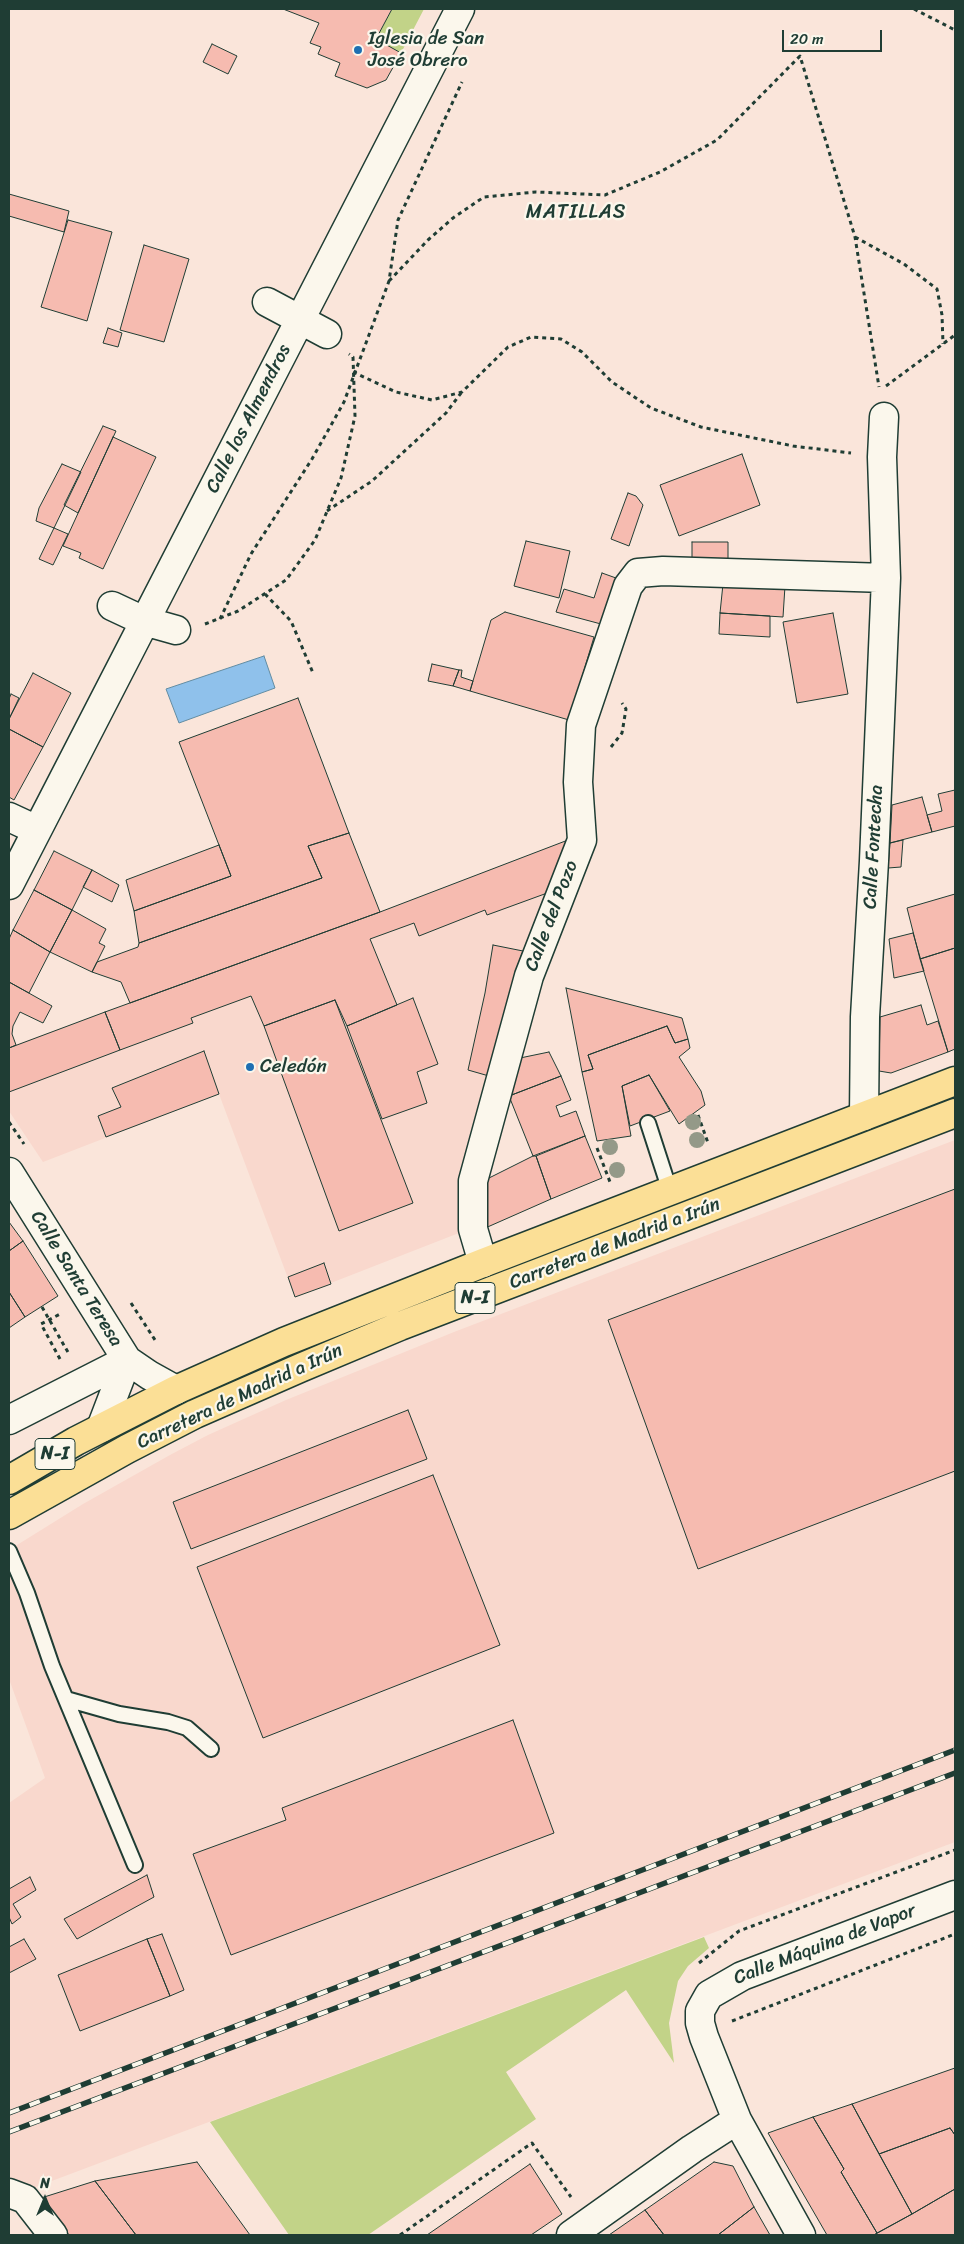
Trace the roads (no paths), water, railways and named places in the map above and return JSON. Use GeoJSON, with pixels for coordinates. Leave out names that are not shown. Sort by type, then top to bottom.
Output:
{"type":"FeatureCollection","features":[{"type":"Feature","properties":{"kind":"highway","name":"Carretera de Madrid a Irún"},"geometry":{"type":"LineString","coordinates":[[9,1480],[102,1428],[176,1390],[284,1342],[483,1262],[955,1081]]}},
{"type":"Feature","properties":{"kind":"highway","name":"Carretera de Madrid a Irún"},"geometry":{"type":"LineString","coordinates":[[9,1515],[127,1449],[195,1414],[300,1368],[400,1326],[955,1113]]}},
{"type":"Feature","properties":{"kind":"street","name":"Calle los Almendros"},"geometry":{"type":"LineString","coordinates":[[9,885],[460,9]]}},
{"type":"Feature","properties":{"kind":"street"},"geometry":{"type":"LineString","coordinates":[[267,302],[327,334]]}},
{"type":"Feature","properties":{"kind":"street","name":"Calle Fontecha"},"geometry":{"type":"LineString","coordinates":[[864,1116],[865,1017],[874,861],[886,578],[882,404]]}},
{"type":"Feature","properties":{"kind":"street","name":"Calle del Pozo"},"geometry":{"type":"LineString","coordinates":[[483,1262],[473,1229],[473,1181],[529,976],[582,840],[578,782],[581,725],[628,586],[638,573],[663,571],[886,578]]}},
{"type":"Feature","properties":{"kind":"street"},"geometry":{"type":"LineString","coordinates":[[112,606],[144,621],[176,630]]}},
{"type":"Feature","properties":{"kind":"street"},"geometry":{"type":"LineString","coordinates":[[9,817],[37,830]]}},
{"type":"Feature","properties":{"kind":"street","name":"Calle Santa Teresa"},"geometry":{"type":"LineString","coordinates":[[9,1172],[127,1360],[149,1376],[176,1390]]}},
{"type":"Feature","properties":{"kind":"street"},"geometry":{"type":"LineString","coordinates":[[9,1420],[127,1360]]}},
{"type":"Feature","properties":{"kind":"street","name":"Calle Santa Teresa"},"geometry":{"type":"LineString","coordinates":[[102,1428],[127,1360]]}},
{"type":"Feature","properties":{"kind":"street","name":"Calle Máquina de Vapor"},"geometry":{"type":"LineString","coordinates":[[801,2235],[737,2120],[700,2023],[700,2011],[709,1994],[742,1976],[955,1895]]}},
{"type":"Feature","properties":{"kind":"street"},"geometry":{"type":"LineString","coordinates":[[571,2235],[737,2120]]}},
{"type":"Feature","properties":{"kind":"street"},"geometry":{"type":"LineString","coordinates":[[9,2193],[25,2199],[53,2235]]}},
{"type":"Feature","properties":{"kind":"lane"},"geometry":{"type":"LineString","coordinates":[[648,1123],[670,1190]]}},
{"type":"Feature","properties":{"kind":"lane"},"geometry":{"type":"LineString","coordinates":[[9,1550],[27,1592],[66,1699],[134,1865]]}},
{"type":"Feature","properties":{"kind":"lane"},"geometry":{"type":"LineString","coordinates":[[66,1699],[119,1714],[168,1722],[187,1728],[211,1749]]}},
{"type":"Feature","properties":{"kind":"water"},"geometry":{"type":"Polygon","coordinates":[[[264,656],[275,688],[179,723],[166,689],[264,656]]]}},
{"type":"Feature","properties":{"kind":"railway"},"geometry":{"type":"LineString","coordinates":[[9,2113],[955,1750]]}},
{"type":"Feature","properties":{"kind":"railway"},"geometry":{"type":"LineString","coordinates":[[9,2132],[955,1773]]}},
{"type":"Feature","properties":{"kind":"place","name":"Iglesia de San José Obrero"},"geometry":{"type":"Point","coordinates":[358,50]}},
{"type":"Feature","properties":{"kind":"place","name":"Celedón"},"geometry":{"type":"Point","coordinates":[250,1067]}},
{"type":"Feature","properties":{"kind":"district","name":"MATILLAS"},"geometry":{"type":"Point","coordinates":[576,213]}}]}
